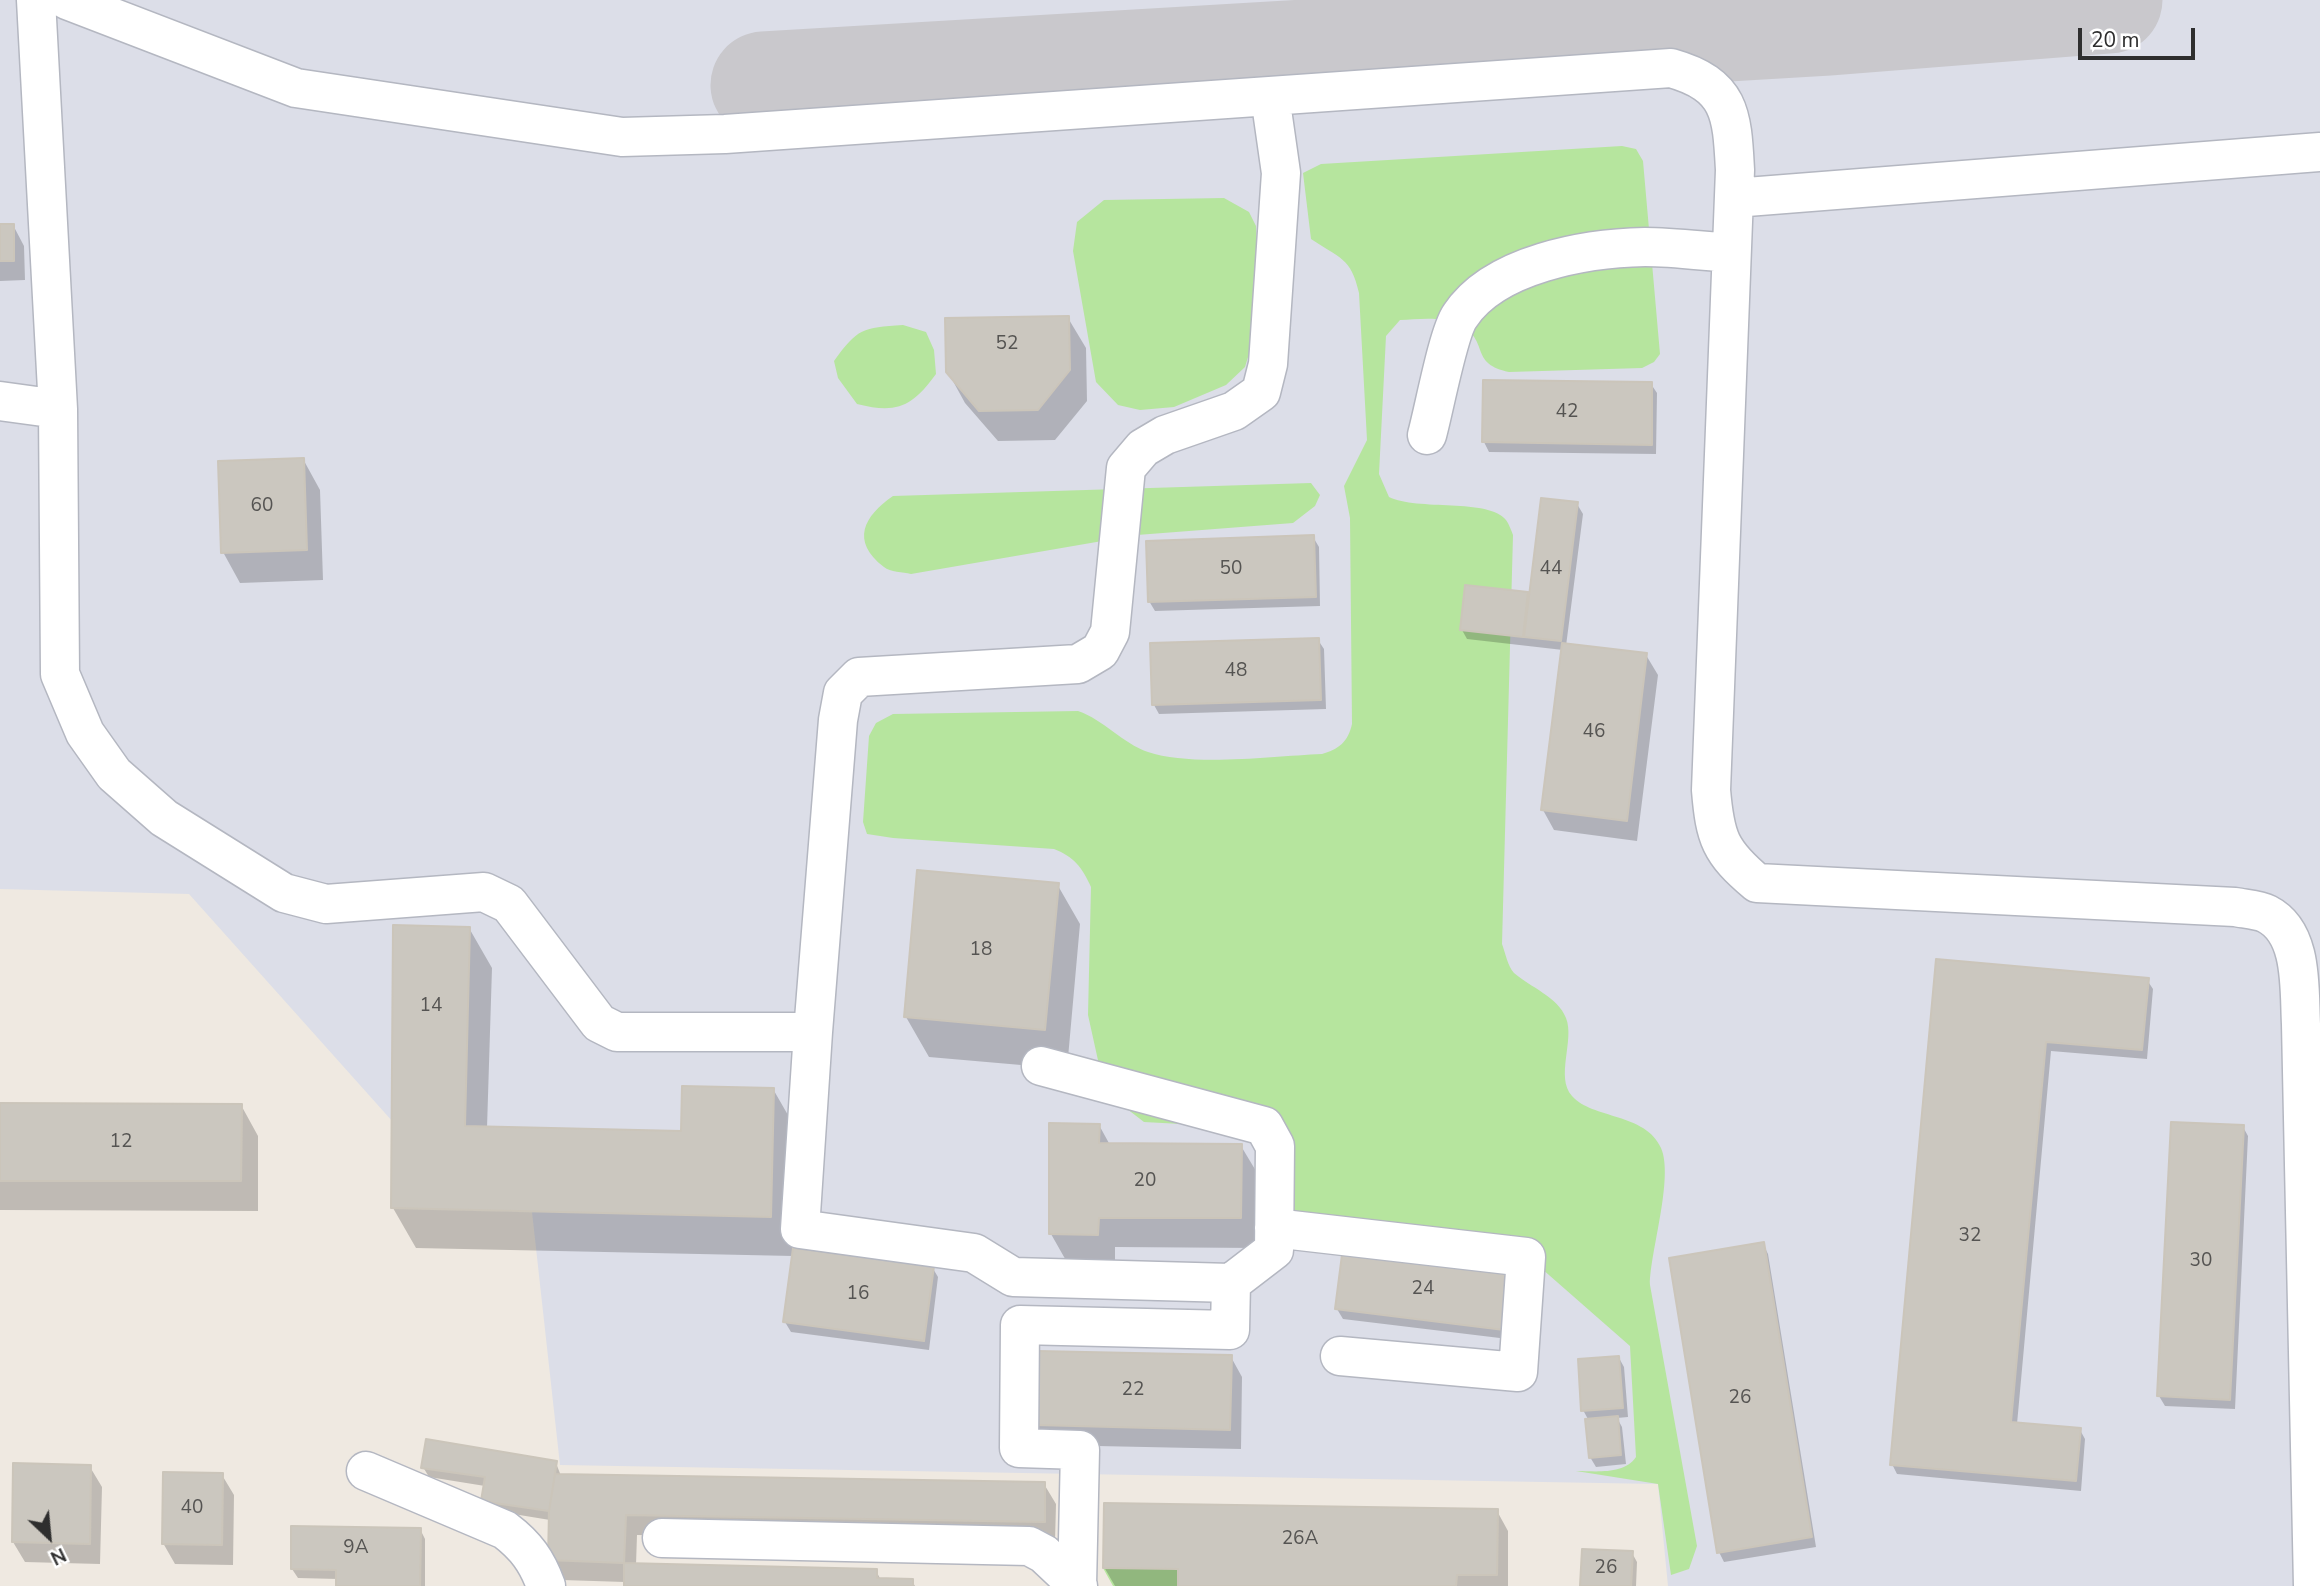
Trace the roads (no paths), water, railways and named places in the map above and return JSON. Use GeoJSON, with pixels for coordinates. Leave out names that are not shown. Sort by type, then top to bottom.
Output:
{"type":"FeatureCollection","features":[{"type":"Feature","properties":{"kind":"lane"},"geometry":{"type":"LineString","coordinates":[[37,0],[58,409],[60,674],[85,733],[114,774],[164,818],[284,892],[326,904],[484,892],[509,904],[599,1023],[617,1032],[813,1032]]}},
{"type":"Feature","properties":{"kind":"lane"},"geometry":{"type":"LineString","coordinates":[[67,0],[296,88],[622,137],[725,134],[1671,68],[1697,75],[1717,93],[1732,120],[1734,198],[1712,776],[1714,827],[1731,861],[1756,883],[2235,907],[2268,915],[2289,935],[2297,966],[2301,1024],[2316,1518],[2313,1586]]}},
{"type":"Feature","properties":{"kind":"lane"},"geometry":{"type":"LineString","coordinates":[[1041,1066],[1264,1126],[1275,1146],[1274,1250],[1231,1283],[1013,1277],[974,1253],[800,1229],[838,720],[843,693],[859,677],[1078,664],[1100,651],[1110,632],[1126,468],[1143,448],[1166,435],[1234,411],[1261,392],[1268,364],[1282,173],[1270,96]]}},
{"type":"Feature","properties":{"kind":"lane"},"geometry":{"type":"LineString","coordinates":[[1734,198],[2320,152]]}},
{"type":"Feature","properties":{"kind":"lane"},"geometry":{"type":"LineString","coordinates":[[1427,435],[1458,318],[1483,289],[1525,269],[1578,254],[1644,247],[1731,253]]}},
{"type":"Feature","properties":{"kind":"lane"},"geometry":{"type":"LineString","coordinates":[[0,401],[58,409]]}},
{"type":"Feature","properties":{"kind":"lane"},"geometry":{"type":"LineString","coordinates":[[1274,1227],[1526,1257],[1518,1372],[1340,1356]]}},
{"type":"Feature","properties":{"kind":"lane"},"geometry":{"type":"LineString","coordinates":[[1078,1586],[1080,1450],[1019,1448],[1020,1325],[1230,1330],[1231,1283]]}},
{"type":"Feature","properties":{"kind":"lane"},"geometry":{"type":"LineString","coordinates":[[366,1471],[505,1530],[521,1542],[537,1561],[546,1586]]}},
{"type":"Feature","properties":{"kind":"lane"},"geometry":{"type":"LineString","coordinates":[[662,1538],[1029,1546],[1044,1554],[1078,1586]]}}]}
